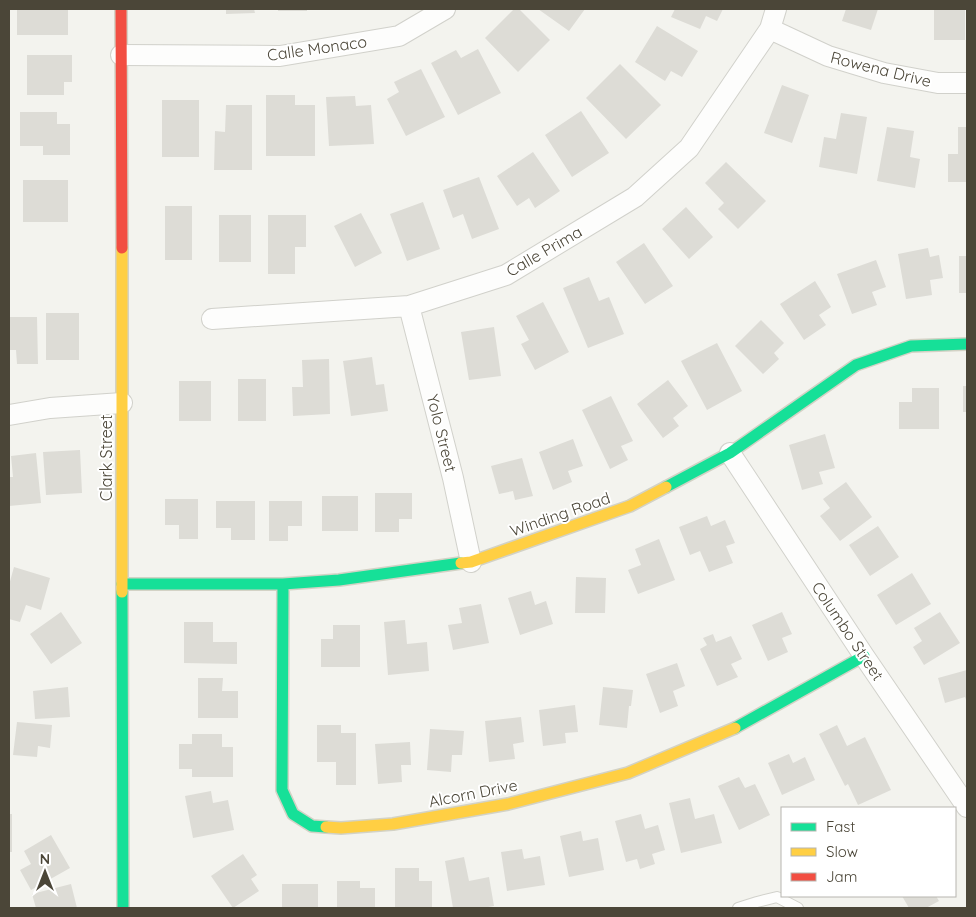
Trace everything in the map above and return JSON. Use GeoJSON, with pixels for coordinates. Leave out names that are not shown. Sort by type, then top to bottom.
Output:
{"type":"FeatureCollection","features":[{"type":"Feature","properties":{"kind":"street","name":"Clark Street"},"geometry":{"type":"LineString","coordinates":[[121,9],[123,908]]}},
{"type":"Feature","properties":{"kind":"street","name":"Calle Monaco"},"geometry":{"type":"LineString","coordinates":[[121,54],[280,56],[399,36],[444,9]]}},
{"type":"Feature","properties":{"kind":"street","name":"Calle Prima"},"geometry":{"type":"LineString","coordinates":[[212,319],[409,306],[506,275],[635,197],[689,148],[770,29],[776,9]]}},
{"type":"Feature","properties":{"kind":"street","name":"Rowena Drive"},"geometry":{"type":"LineString","coordinates":[[770,29],[828,56],[884,73],[938,83],[967,83]]}},
{"type":"Feature","properties":{"kind":"street","name":"Yolo Street"},"geometry":{"type":"LineString","coordinates":[[409,306],[453,478],[471,562]]}},
{"type":"Feature","properties":{"kind":"street","name":"Winding Road"},"geometry":{"type":"LineString","coordinates":[[122,584],[283,584],[340,580],[471,562],[630,506],[730,453],[856,365],[911,346],[967,344]]}},
{"type":"Feature","properties":{"kind":"street"},"geometry":{"type":"LineString","coordinates":[[9,415],[50,408],[122,403]]}},
{"type":"Feature","properties":{"kind":"street","name":"Columbo Street"},"geometry":{"type":"LineString","coordinates":[[730,453],[967,808]]}},
{"type":"Feature","properties":{"kind":"street","name":"Alcorn Drive"},"geometry":{"type":"LineString","coordinates":[[283,584],[282,790],[293,814],[312,826],[341,828],[393,824],[508,804],[628,773],[730,731],[864,656]]}},
{"type":"Feature","properties":{"kind":"lane"},"geometry":{"type":"LineString","coordinates":[[738,908],[777,897],[798,908]]}},
{"type":"Feature","properties":{"kind":"building"},"geometry":{"type":"Polygon","coordinates":[[[17,9],[68,9],[68,35],[17,35],[17,9]]]}},
{"type":"Feature","properties":{"kind":"building"},"geometry":{"type":"Polygon","coordinates":[[[226,9],[254,9],[255,13],[226,14],[226,9]]]}},
{"type":"Feature","properties":{"kind":"building"},"geometry":{"type":"Polygon","coordinates":[[[278,9],[307,9],[307,11],[278,11],[278,9]]]}},
{"type":"Feature","properties":{"kind":"building"},"geometry":{"type":"Polygon","coordinates":[[[514,9],[519,9],[550,40],[518,72],[485,38],[514,9]]]}},
{"type":"Feature","properties":{"kind":"building"},"geometry":{"type":"Polygon","coordinates":[[[538,9],[585,9],[569,31],[538,9]]]}},
{"type":"Feature","properties":{"kind":"building"},"geometry":{"type":"Polygon","coordinates":[[[675,9],[723,9],[717,21],[706,16],[700,29],[671,17],[675,9]]]}},
{"type":"Feature","properties":{"kind":"building"},"geometry":{"type":"Polygon","coordinates":[[[846,9],[878,9],[871,30],[842,21],[846,9]]]}},
{"type":"Feature","properties":{"kind":"building"},"geometry":{"type":"Polygon","coordinates":[[[934,9],[965,9],[965,40],[934,40],[934,9]]]}},
{"type":"Feature","properties":{"kind":"building"},"geometry":{"type":"Polygon","coordinates":[[[657,26],[698,51],[682,77],[671,71],[665,81],[635,62],[657,26]]]}},
{"type":"Feature","properties":{"kind":"building"},"geometry":{"type":"Polygon","coordinates":[[[478,49],[501,93],[458,115],[431,63],[456,50],[461,58],[478,49]]]}},
{"type":"Feature","properties":{"kind":"building"},"geometry":{"type":"Polygon","coordinates":[[[27,55],[72,55],[72,82],[64,82],[64,95],[27,95],[27,55]]]}},
{"type":"Feature","properties":{"kind":"building"},"geometry":{"type":"Polygon","coordinates":[[[620,64],[661,105],[626,139],[586,98],[620,64]]]}},
{"type":"Feature","properties":{"kind":"building"},"geometry":{"type":"Polygon","coordinates":[[[421,69],[445,117],[406,136],[387,99],[399,92],[394,82],[421,69]]]}},
{"type":"Feature","properties":{"kind":"building"},"geometry":{"type":"Polygon","coordinates":[[[782,85],[809,95],[792,143],[764,133],[782,85]]]}},
{"type":"Feature","properties":{"kind":"building"},"geometry":{"type":"Polygon","coordinates":[[[266,95],[295,95],[295,105],[315,105],[315,156],[266,156],[266,95]]]}},
{"type":"Feature","properties":{"kind":"building"},"geometry":{"type":"Polygon","coordinates":[[[355,96],[356,106],[371,105],[374,144],[329,146],[326,97],[355,96]]]}},
{"type":"Feature","properties":{"kind":"building"},"geometry":{"type":"Polygon","coordinates":[[[162,100],[199,100],[199,157],[162,157],[162,100]]]}},
{"type":"Feature","properties":{"kind":"building"},"geometry":{"type":"Polygon","coordinates":[[[226,105],[252,105],[252,170],[214,170],[215,131],[225,132],[226,105]]]}},
{"type":"Feature","properties":{"kind":"building"},"geometry":{"type":"Polygon","coordinates":[[[581,111],[609,153],[572,177],[545,135],[581,111]]]}},
{"type":"Feature","properties":{"kind":"building"},"geometry":{"type":"Polygon","coordinates":[[[20,112],[57,112],[57,124],[70,124],[70,155],[43,155],[43,146],[20,146],[20,112]]]}},
{"type":"Feature","properties":{"kind":"building"},"geometry":{"type":"Polygon","coordinates":[[[841,113],[867,117],[857,174],[819,167],[824,137],[836,139],[841,113]]]}},
{"type":"Feature","properties":{"kind":"building"},"geometry":{"type":"Polygon","coordinates":[[[887,127],[914,131],[910,157],[920,159],[915,188],[877,181],[887,127]]]}},
{"type":"Feature","properties":{"kind":"building"},"geometry":{"type":"Polygon","coordinates":[[[958,127],[967,127],[967,182],[948,182],[948,154],[958,154],[958,127]]]}},
{"type":"Feature","properties":{"kind":"building"},"geometry":{"type":"Polygon","coordinates":[[[533,152],[560,191],[535,208],[529,198],[517,206],[497,176],[533,152]]]}},
{"type":"Feature","properties":{"kind":"building"},"geometry":{"type":"Polygon","coordinates":[[[726,162],[766,201],[738,229],[718,209],[724,203],[705,183],[726,162]]]}},
{"type":"Feature","properties":{"kind":"building"},"geometry":{"type":"Polygon","coordinates":[[[479,177],[499,229],[472,239],[463,214],[453,218],[443,190],[479,177]]]}},
{"type":"Feature","properties":{"kind":"building"},"geometry":{"type":"Polygon","coordinates":[[[23,180],[68,180],[68,222],[23,222],[23,180]]]}},
{"type":"Feature","properties":{"kind":"building"},"geometry":{"type":"Polygon","coordinates":[[[423,202],[440,249],[407,261],[390,214],[423,202]]]}},
{"type":"Feature","properties":{"kind":"building"},"geometry":{"type":"Polygon","coordinates":[[[165,206],[192,206],[192,260],[165,260],[165,206]]]}},
{"type":"Feature","properties":{"kind":"building"},"geometry":{"type":"Polygon","coordinates":[[[686,207],[713,237],[689,259],[662,229],[686,207]]]}},
{"type":"Feature","properties":{"kind":"building"},"geometry":{"type":"Polygon","coordinates":[[[361,213],[382,253],[355,267],[334,226],[361,213]]]}},
{"type":"Feature","properties":{"kind":"building"},"geometry":{"type":"Polygon","coordinates":[[[219,215],[251,215],[251,262],[219,262],[219,215]]]}},
{"type":"Feature","properties":{"kind":"building"},"geometry":{"type":"Polygon","coordinates":[[[268,215],[306,215],[306,247],[295,247],[295,274],[268,274],[268,215]]]}},
{"type":"Feature","properties":{"kind":"building"},"geometry":{"type":"Polygon","coordinates":[[[644,243],[673,286],[645,304],[616,262],[644,243]]]}},
{"type":"Feature","properties":{"kind":"building"},"geometry":{"type":"Polygon","coordinates":[[[928,248],[930,257],[939,255],[943,278],[930,280],[932,295],[906,299],[898,254],[928,248]]]}},
{"type":"Feature","properties":{"kind":"building"},"geometry":{"type":"Polygon","coordinates":[[[959,256],[967,256],[967,293],[959,293],[959,256]]]}},
{"type":"Feature","properties":{"kind":"building"},"geometry":{"type":"Polygon","coordinates":[[[876,260],[886,287],[872,292],[877,305],[852,314],[837,274],[876,260]]]}},
{"type":"Feature","properties":{"kind":"building"},"geometry":{"type":"Polygon","coordinates":[[[589,277],[599,301],[609,297],[624,334],[588,348],[563,288],[589,277]]]}},
{"type":"Feature","properties":{"kind":"building"},"geometry":{"type":"Polygon","coordinates":[[[815,281],[831,307],[819,315],[826,325],[804,340],[780,304],[815,281]]]}},
{"type":"Feature","properties":{"kind":"building"},"geometry":{"type":"Polygon","coordinates":[[[543,302],[569,352],[535,370],[521,344],[529,340],[516,316],[543,302]]]}},
{"type":"Feature","properties":{"kind":"building"},"geometry":{"type":"Polygon","coordinates":[[[46,313],[79,313],[79,360],[46,360],[46,313]]]}},
{"type":"Feature","properties":{"kind":"building"},"geometry":{"type":"Polygon","coordinates":[[[9,317],[37,317],[38,364],[17,364],[16,350],[9,350],[9,317]]]}},
{"type":"Feature","properties":{"kind":"building"},"geometry":{"type":"Polygon","coordinates":[[[761,320],[784,343],[774,353],[779,359],[763,374],[735,346],[761,320]]]}},
{"type":"Feature","properties":{"kind":"building"},"geometry":{"type":"Polygon","coordinates":[[[494,327],[501,376],[469,380],[461,332],[494,327]]]}},
{"type":"Feature","properties":{"kind":"building"},"geometry":{"type":"Polygon","coordinates":[[[717,343],[742,391],[707,410],[681,361],[717,343]]]}},
{"type":"Feature","properties":{"kind":"building"},"geometry":{"type":"Polygon","coordinates":[[[372,357],[376,385],[384,384],[388,411],[351,416],[343,361],[372,357]]]}},
{"type":"Feature","properties":{"kind":"building"},"geometry":{"type":"Polygon","coordinates":[[[329,359],[330,414],[293,416],[292,387],[303,387],[302,360],[329,359]]]}},
{"type":"Feature","properties":{"kind":"building"},"geometry":{"type":"Polygon","coordinates":[[[238,379],[266,379],[266,421],[238,421],[238,379]]]}},
{"type":"Feature","properties":{"kind":"building"},"geometry":{"type":"Polygon","coordinates":[[[668,380],[688,406],[673,418],[679,426],[663,438],[637,404],[668,380]]]}},
{"type":"Feature","properties":{"kind":"building"},"geometry":{"type":"Polygon","coordinates":[[[179,381],[211,381],[211,421],[179,421],[179,381]]]}},
{"type":"Feature","properties":{"kind":"building"},"geometry":{"type":"Polygon","coordinates":[[[963,386],[967,386],[967,412],[963,412],[963,386]]]}},
{"type":"Feature","properties":{"kind":"building"},"geometry":{"type":"Polygon","coordinates":[[[912,388],[939,388],[939,429],[899,429],[899,402],[912,402],[912,388]]]}},
{"type":"Feature","properties":{"kind":"building"},"geometry":{"type":"Polygon","coordinates":[[[611,396],[633,441],[621,446],[628,460],[610,469],[582,410],[611,396]]]}},
{"type":"Feature","properties":{"kind":"building"},"geometry":{"type":"Polygon","coordinates":[[[825,434],[835,468],[819,472],[823,484],[802,490],[789,445],[825,434]]]}},
{"type":"Feature","properties":{"kind":"building"},"geometry":{"type":"Polygon","coordinates":[[[573,439],[583,466],[568,471],[572,482],[553,490],[539,452],[573,439]]]}},
{"type":"Feature","properties":{"kind":"building"},"geometry":{"type":"Polygon","coordinates":[[[80,450],[82,493],[46,495],[43,452],[80,450]]]}},
{"type":"Feature","properties":{"kind":"building"},"geometry":{"type":"Polygon","coordinates":[[[36,453],[41,503],[9,506],[9,477],[13,477],[11,456],[36,453]]]}},
{"type":"Feature","properties":{"kind":"building"},"geometry":{"type":"Polygon","coordinates":[[[522,458],[533,496],[515,500],[513,491],[499,494],[491,466],[522,458]]]}},
{"type":"Feature","properties":{"kind":"building"},"geometry":{"type":"Polygon","coordinates":[[[846,482],[872,517],[840,541],[820,516],[830,508],[823,499],[846,482]]]}},
{"type":"Feature","properties":{"kind":"building"},"geometry":{"type":"Polygon","coordinates":[[[375,493],[412,493],[412,519],[399,519],[399,532],[375,532],[375,493]]]}},
{"type":"Feature","properties":{"kind":"building"},"geometry":{"type":"Polygon","coordinates":[[[322,496],[358,496],[358,531],[322,531],[322,496]]]}},
{"type":"Feature","properties":{"kind":"building"},"geometry":{"type":"Polygon","coordinates":[[[165,499],[198,499],[198,539],[179,539],[179,525],[165,525],[165,499]]]}},
{"type":"Feature","properties":{"kind":"building"},"geometry":{"type":"Polygon","coordinates":[[[216,501],[255,501],[255,540],[231,540],[231,528],[216,528],[216,501]]]}},
{"type":"Feature","properties":{"kind":"building"},"geometry":{"type":"Polygon","coordinates":[[[269,501],[302,501],[302,526],[288,526],[288,541],[269,541],[269,501]]]}},
{"type":"Feature","properties":{"kind":"building"},"geometry":{"type":"Polygon","coordinates":[[[707,516],[711,526],[725,520],[735,543],[726,546],[733,563],[709,572],[700,551],[690,555],[679,527],[707,516]]]}},
{"type":"Feature","properties":{"kind":"building"},"geometry":{"type":"Polygon","coordinates":[[[878,526],[899,557],[870,576],[849,545],[878,526]]]}},
{"type":"Feature","properties":{"kind":"building"},"geometry":{"type":"Polygon","coordinates":[[[659,539],[675,580],[638,594],[628,570],[641,565],[635,549],[659,539]]]}},
{"type":"Feature","properties":{"kind":"building"},"geometry":{"type":"Polygon","coordinates":[[[14,567],[50,578],[41,610],[26,605],[20,622],[9,619],[9,585],[14,567]]]}},
{"type":"Feature","properties":{"kind":"building"},"geometry":{"type":"Polygon","coordinates":[[[912,573],[931,604],[896,625],[877,595],[912,573]]]}},
{"type":"Feature","properties":{"kind":"building"},"geometry":{"type":"Polygon","coordinates":[[[576,577],[606,578],[605,613],[575,613],[576,577]]]}},
{"type":"Feature","properties":{"kind":"building"},"geometry":{"type":"Polygon","coordinates":[[[531,591],[535,605],[546,601],[553,624],[520,635],[508,598],[531,591]]]}},
{"type":"Feature","properties":{"kind":"building"},"geometry":{"type":"Polygon","coordinates":[[[481,604],[489,643],[453,650],[448,625],[462,623],[459,608],[481,604]]]}},
{"type":"Feature","properties":{"kind":"building"},"geometry":{"type":"Polygon","coordinates":[[[61,612],[82,643],[51,664],[30,634],[61,612]]]}},
{"type":"Feature","properties":{"kind":"building"},"geometry":{"type":"Polygon","coordinates":[[[782,612],[792,634],[782,638],[788,652],[768,661],[752,625],[782,612]]]}},
{"type":"Feature","properties":{"kind":"building"},"geometry":{"type":"Polygon","coordinates":[[[940,612],[960,643],[924,665],[913,647],[922,641],[914,628],[940,612]]]}},
{"type":"Feature","properties":{"kind":"building"},"geometry":{"type":"Polygon","coordinates":[[[405,620],[407,644],[427,642],[429,671],[388,675],[384,622],[405,620]]]}},
{"type":"Feature","properties":{"kind":"building"},"geometry":{"type":"Polygon","coordinates":[[[184,622],[213,622],[213,642],[237,642],[237,664],[184,663],[184,622]]]}},
{"type":"Feature","properties":{"kind":"building"},"geometry":{"type":"Polygon","coordinates":[[[333,625],[360,625],[360,667],[321,667],[321,639],[333,639],[333,625]]]}},
{"type":"Feature","properties":{"kind":"building"},"geometry":{"type":"Polygon","coordinates":[[[713,634],[716,642],[731,636],[742,659],[731,664],[738,677],[717,686],[700,649],[707,645],[703,638],[713,634]]]}},
{"type":"Feature","properties":{"kind":"building"},"geometry":{"type":"Polygon","coordinates":[[[677,663],[685,686],[673,691],[678,706],[660,713],[646,674],[677,663]]]}},
{"type":"Feature","properties":{"kind":"building"},"geometry":{"type":"Polygon","coordinates":[[[967,670],[967,702],[965,697],[945,703],[938,678],[967,670]]]}},
{"type":"Feature","properties":{"kind":"building"},"geometry":{"type":"Polygon","coordinates":[[[198,678],[223,678],[222,691],[238,691],[238,718],[198,718],[198,678]]]}},
{"type":"Feature","properties":{"kind":"building"},"geometry":{"type":"Polygon","coordinates":[[[68,687],[70,717],[35,719],[33,691],[68,687]]]}},
{"type":"Feature","properties":{"kind":"building"},"geometry":{"type":"Polygon","coordinates":[[[603,687],[633,690],[627,728],[599,725],[603,687]]]}},
{"type":"Feature","properties":{"kind":"building"},"geometry":{"type":"Polygon","coordinates":[[[575,705],[578,732],[565,733],[566,743],[543,746],[539,710],[575,705]]]}},
{"type":"Feature","properties":{"kind":"building"},"geometry":{"type":"Polygon","coordinates":[[[521,717],[524,742],[513,744],[515,759],[489,762],[485,721],[521,717]]]}},
{"type":"Feature","properties":{"kind":"building"},"geometry":{"type":"Polygon","coordinates":[[[17,722],[52,725],[50,748],[38,746],[37,757],[13,755],[17,722]]]}},
{"type":"Feature","properties":{"kind":"building"},"geometry":{"type":"Polygon","coordinates":[[[317,725],[341,725],[341,733],[356,733],[356,785],[336,785],[336,762],[317,762],[317,725]]]}},
{"type":"Feature","properties":{"kind":"building"},"geometry":{"type":"Polygon","coordinates":[[[837,725],[847,746],[865,737],[891,790],[858,805],[848,784],[845,786],[819,734],[837,725]]]}},
{"type":"Feature","properties":{"kind":"building"},"geometry":{"type":"Polygon","coordinates":[[[430,729],[464,731],[462,755],[452,755],[451,772],[427,770],[430,729]]]}},
{"type":"Feature","properties":{"kind":"building"},"geometry":{"type":"Polygon","coordinates":[[[192,734],[222,734],[222,747],[233,747],[233,777],[192,777],[192,769],[179,769],[179,744],[192,744],[192,734]]]}},
{"type":"Feature","properties":{"kind":"building"},"geometry":{"type":"Polygon","coordinates":[[[410,742],[411,765],[401,765],[402,782],[378,784],[375,744],[410,742]]]}},
{"type":"Feature","properties":{"kind":"building"},"geometry":{"type":"Polygon","coordinates":[[[789,754],[793,763],[805,757],[815,780],[782,795],[768,763],[789,754]]]}},
{"type":"Feature","properties":{"kind":"building"},"geometry":{"type":"Polygon","coordinates":[[[739,777],[745,788],[755,784],[770,815],[739,830],[718,786],[739,777]]]}},
{"type":"Feature","properties":{"kind":"building"},"geometry":{"type":"Polygon","coordinates":[[[211,791],[213,803],[228,800],[234,830],[193,838],[185,796],[211,791]]]}},
{"type":"Feature","properties":{"kind":"building"},"geometry":{"type":"Polygon","coordinates":[[[690,798],[695,819],[714,814],[722,843],[681,853],[669,803],[690,798]]]}},
{"type":"Feature","properties":{"kind":"building"},"geometry":{"type":"Polygon","coordinates":[[[9,814],[12,814],[12,852],[9,852],[9,814]]]}},
{"type":"Feature","properties":{"kind":"building"},"geometry":{"type":"Polygon","coordinates":[[[641,814],[645,829],[658,825],[665,850],[652,854],[655,864],[640,869],[637,859],[626,862],[615,821],[641,814]]]}},
{"type":"Feature","properties":{"kind":"building"},"geometry":{"type":"Polygon","coordinates":[[[581,831],[583,841],[598,838],[604,870],[569,877],[560,836],[581,831]]]}},
{"type":"Feature","properties":{"kind":"building"},"geometry":{"type":"Polygon","coordinates":[[[51,835],[70,868],[31,890],[20,870],[31,864],[24,851],[51,835]]]}},
{"type":"Feature","properties":{"kind":"building"},"geometry":{"type":"Polygon","coordinates":[[[522,849],[524,859],[540,856],[545,885],[507,891],[501,852],[522,849]]]}},
{"type":"Feature","properties":{"kind":"building"},"geometry":{"type":"Polygon","coordinates":[[[243,854],[257,875],[251,879],[259,891],[233,908],[211,876],[243,854]]]}},
{"type":"Feature","properties":{"kind":"building"},"geometry":{"type":"Polygon","coordinates":[[[464,857],[469,881],[489,877],[494,906],[453,908],[445,861],[464,857]]]}},
{"type":"Feature","properties":{"kind":"building"},"geometry":{"type":"Polygon","coordinates":[[[395,868],[419,868],[419,881],[432,881],[432,908],[395,908],[395,868]]]}},
{"type":"Feature","properties":{"kind":"building"},"geometry":{"type":"Polygon","coordinates":[[[337,881],[360,881],[360,888],[375,888],[375,908],[337,908],[337,881]]]}},
{"type":"Feature","properties":{"kind":"building"},"geometry":{"type":"Polygon","coordinates":[[[71,884],[77,908],[36,908],[32,894],[71,884]]]}},
{"type":"Feature","properties":{"kind":"building"},"geometry":{"type":"Polygon","coordinates":[[[282,884],[318,884],[318,908],[282,908],[282,884]]]}},
{"type":"Feature","properties":{"kind":"building"},"geometry":{"type":"Polygon","coordinates":[[[903,897],[937,897],[939,901],[926,908],[909,908],[903,897]]]}},
{"type":"Feature","properties":{"kind":"traffic: fast"},"geometry":{"type":"LineString","coordinates":[[666,487],[730,453],[856,365],[911,346],[967,344]]}},
{"type":"Feature","properties":{"kind":"traffic: fast"},"geometry":{"type":"LineString","coordinates":[[122,584],[283,584],[339,580],[461,563]]}},
{"type":"Feature","properties":{"kind":"traffic: fast"},"geometry":{"type":"LineString","coordinates":[[283,584],[282,790],[293,814],[312,826],[326,827]]}},
{"type":"Feature","properties":{"kind":"traffic: fast"},"geometry":{"type":"LineString","coordinates":[[122,592],[123,908]]}},
{"type":"Feature","properties":{"kind":"traffic: fast"},"geometry":{"type":"LineString","coordinates":[[735,728],[864,656]]}},
{"type":"Feature","properties":{"kind":"traffic: slow"},"geometry":{"type":"LineString","coordinates":[[122,248],[122,592]]}},
{"type":"Feature","properties":{"kind":"traffic: slow"},"geometry":{"type":"LineString","coordinates":[[461,563],[471,562],[630,506],[666,487]]}},
{"type":"Feature","properties":{"kind":"traffic: slow"},"geometry":{"type":"LineString","coordinates":[[326,827],[341,828],[393,824],[508,804],[628,773],[735,728]]}},
{"type":"Feature","properties":{"kind":"traffic: jam"},"geometry":{"type":"LineString","coordinates":[[121,9],[122,248]]}}]}
